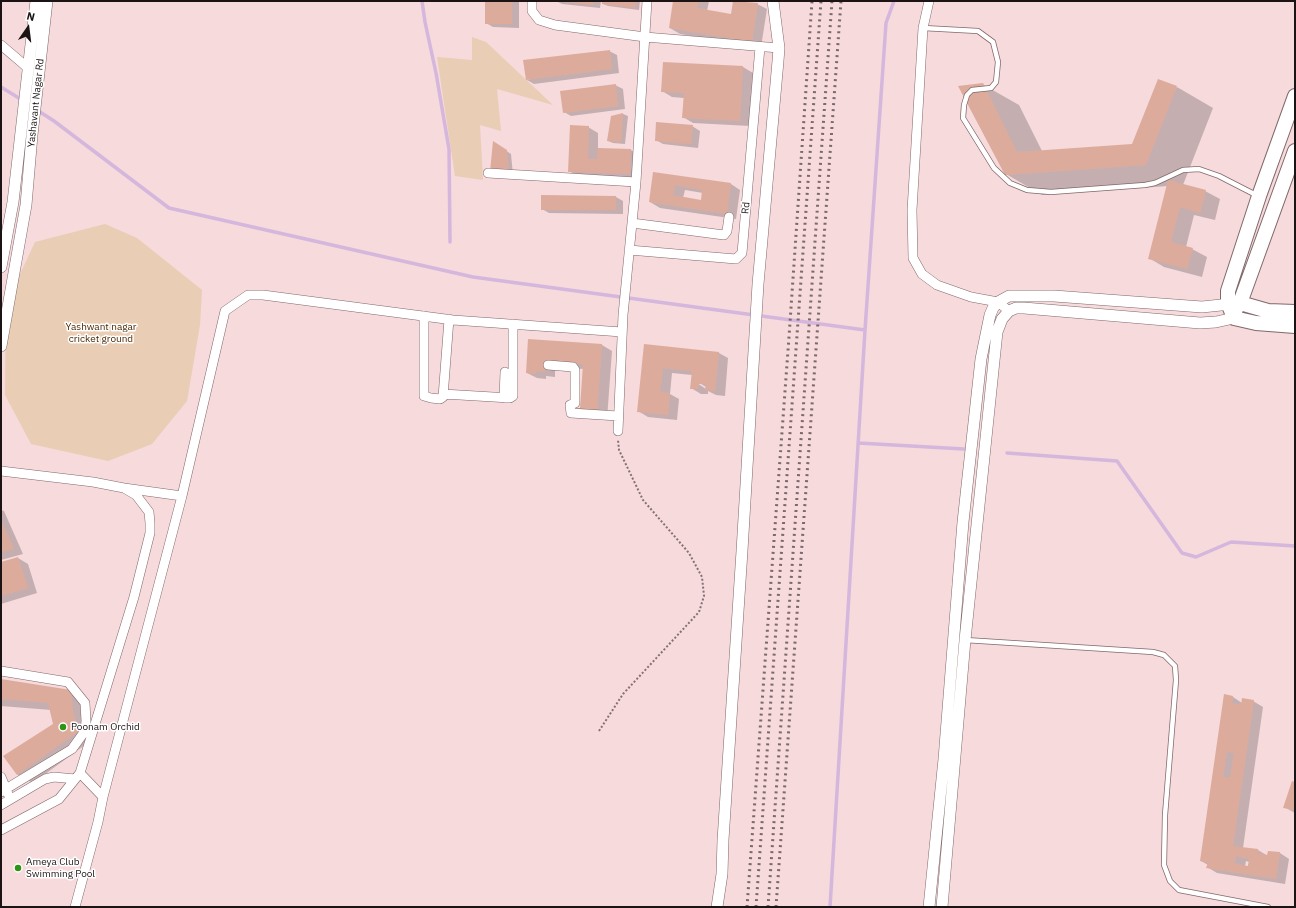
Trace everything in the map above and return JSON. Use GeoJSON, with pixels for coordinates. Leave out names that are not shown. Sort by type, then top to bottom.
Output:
{"type":"FeatureCollection","features":[{"type":"Feature","properties":{"kind":"main road"},"geometry":{"type":"LineString","coordinates":[[1234,303],[1228,291],[1259,196],[1295,96]]}},
{"type":"Feature","properties":{"kind":"main road"},"geometry":{"type":"LineString","coordinates":[[1295,151],[1234,303],[1234,318],[1256,323],[1295,326]]}},
{"type":"Feature","properties":{"kind":"main road"},"geometry":{"type":"LineString","coordinates":[[1234,303],[1268,311],[1295,312]]}},
{"type":"Feature","properties":{"kind":"street"},"geometry":{"type":"LineString","coordinates":[[1,267],[13,202],[36,1]]}},
{"type":"Feature","properties":{"kind":"street","name":"Yashavant Nagar Rd"},"geometry":{"type":"LineString","coordinates":[[1,346],[26,205],[33,123],[47,1]]}},
{"type":"Feature","properties":{"kind":"street"},"geometry":{"type":"LineString","coordinates":[[532,1],[532,11],[539,20],[555,25],[645,37],[779,48]]}},
{"type":"Feature","properties":{"kind":"street"},"geometry":{"type":"LineString","coordinates":[[618,431],[623,315],[636,182],[647,1]]}},
{"type":"Feature","properties":{"kind":"street"},"geometry":{"type":"LineString","coordinates":[[717,907],[722,874],[758,284],[779,48],[773,1]]}},
{"type":"Feature","properties":{"kind":"street"},"geometry":{"type":"LineString","coordinates":[[929,1],[923,28],[912,210],[913,258],[922,274],[937,285],[971,297],[998,302],[1009,311]]}},
{"type":"Feature","properties":{"kind":"street"},"geometry":{"type":"LineString","coordinates":[[1,45],[28,68]]}},
{"type":"Feature","properties":{"kind":"street","name":"Rd"},"geometry":{"type":"LineString","coordinates":[[629,250],[736,259],[742,253],[760,47]]}},
{"type":"Feature","properties":{"kind":"street"},"geometry":{"type":"LineString","coordinates":[[19,149],[31,151]]}},
{"type":"Feature","properties":{"kind":"street"},"geometry":{"type":"LineString","coordinates":[[488,173],[636,182]]}},
{"type":"Feature","properties":{"kind":"street"},"geometry":{"type":"LineString","coordinates":[[632,223],[724,235],[727,231],[729,217]]}},
{"type":"Feature","properties":{"kind":"street"},"geometry":{"type":"LineString","coordinates":[[75,907],[182,496],[225,311],[248,295],[263,295],[449,319],[622,332]]}},
{"type":"Feature","properties":{"kind":"street"},"geometry":{"type":"LineString","coordinates":[[929,907],[944,759],[969,465],[981,359],[990,315],[993,308],[998,302],[1009,296],[1039,296],[1202,307],[1234,303]]}},
{"type":"Feature","properties":{"kind":"street"},"geometry":{"type":"LineString","coordinates":[[942,907],[965,640],[997,332],[1002,319],[1009,311],[1016,308],[1032,308],[1200,323],[1216,322],[1234,318]]}},
{"type":"Feature","properties":{"kind":"street"},"geometry":{"type":"LineString","coordinates":[[424,316],[424,396],[431,398],[440,399],[443,396],[449,319]]}},
{"type":"Feature","properties":{"kind":"street"},"geometry":{"type":"LineString","coordinates":[[443,394],[504,398],[510,398],[513,396],[513,324]]}},
{"type":"Feature","properties":{"kind":"street"},"geometry":{"type":"LineString","coordinates":[[548,365],[574,367],[575,403],[570,405],[571,413],[618,416]]}},
{"type":"Feature","properties":{"kind":"street"},"geometry":{"type":"LineString","coordinates":[[504,398],[505,372]]}},
{"type":"Feature","properties":{"kind":"street"},"geometry":{"type":"LineString","coordinates":[[1,471],[93,482],[182,496]]}},
{"type":"Feature","properties":{"kind":"street"},"geometry":{"type":"LineString","coordinates":[[1,830],[58,799],[78,776],[134,597],[150,533],[149,512],[136,495],[124,488]]}},
{"type":"Feature","properties":{"kind":"street"},"geometry":{"type":"LineString","coordinates":[[1,671],[68,682],[84,703],[86,721],[85,731],[72,749],[4,791]]}},
{"type":"Feature","properties":{"kind":"street"},"geometry":{"type":"LineString","coordinates":[[1,805],[45,779],[54,777],[78,776],[103,797]]}},
{"type":"Feature","properties":{"kind":"street"},"geometry":{"type":"LineString","coordinates":[[1,777],[4,791],[10,799]]}},
{"type":"Feature","properties":{"kind":"lane"},"geometry":{"type":"LineString","coordinates":[[923,28],[969,29],[978,31],[993,42],[998,62],[996,82],[991,88],[972,90],[967,95],[964,105],[963,118],[994,168],[1010,182],[1027,190],[1051,192],[1155,183],[1183,170],[1199,169],[1219,176],[1259,196]]}},
{"type":"Feature","properties":{"kind":"lane"},"geometry":{"type":"LineString","coordinates":[[965,640],[1153,652],[1164,655],[1175,666],[1176,680],[1165,815],[1164,864],[1170,881],[1178,890],[1268,907]]}},
{"type":"Feature","properties":{"kind":"path"},"geometry":{"type":"LineString","coordinates":[[599,731],[623,694],[699,612],[704,596],[702,577],[689,553],[643,500],[619,450],[618,431]]}},
{"type":"Feature","properties":{"kind":"green space"},"geometry":{"type":"Polygon","coordinates":[[[472,37],[486,42],[553,105],[497,89],[501,131],[480,125],[483,180],[455,176],[437,57],[472,60],[472,37]]]}},
{"type":"Feature","properties":{"kind":"green space","name":"Yashwant nagar cricket ground"},"geometry":{"type":"Polygon","coordinates":[[[105,224],[137,238],[202,290],[200,325],[187,401],[152,444],[108,461],[31,444],[5,395],[6,304],[35,242],[105,224]]]}},
{"type":"Feature","properties":{"kind":"building"},"geometry":{"type":"Polygon","coordinates":[[[485,1],[512,1],[512,24],[485,24],[485,1]]]}},
{"type":"Feature","properties":{"kind":"building"},"geometry":{"type":"Polygon","coordinates":[[[593,1],[593,5],[565,2],[593,1]]]}},
{"type":"Feature","properties":{"kind":"building"},"geometry":{"type":"Polygon","coordinates":[[[602,1],[636,1],[635,8],[602,4],[602,1]]]}},
{"type":"Feature","properties":{"kind":"building"},"geometry":{"type":"Polygon","coordinates":[[[673,1],[699,1],[697,8],[731,14],[733,1],[758,3],[752,42],[669,28],[673,1]]]}},
{"type":"Feature","properties":{"kind":"building"},"geometry":{"type":"Polygon","coordinates":[[[610,50],[612,69],[526,80],[523,60],[610,50]]]}},
{"type":"Feature","properties":{"kind":"building"},"geometry":{"type":"Polygon","coordinates":[[[663,62],[743,66],[740,121],[682,118],[684,93],[661,92],[663,62]]]}},
{"type":"Feature","properties":{"kind":"building"},"geometry":{"type":"Polygon","coordinates":[[[1158,79],[1177,86],[1146,165],[1005,175],[958,86],[983,83],[1017,152],[1132,144],[1158,79]]]}},
{"type":"Feature","properties":{"kind":"building"},"geometry":{"type":"Polygon","coordinates":[[[616,84],[618,106],[563,113],[560,91],[616,84]]]}},
{"type":"Feature","properties":{"kind":"building"},"geometry":{"type":"Polygon","coordinates":[[[623,113],[621,142],[607,141],[611,116],[623,113]]]}},
{"type":"Feature","properties":{"kind":"building"},"geometry":{"type":"Polygon","coordinates":[[[656,122],[693,125],[691,144],[655,141],[656,122]]]}},
{"type":"Feature","properties":{"kind":"building"},"geometry":{"type":"Polygon","coordinates":[[[570,125],[589,126],[588,159],[597,159],[598,148],[631,149],[630,174],[568,172],[570,125]]]}},
{"type":"Feature","properties":{"kind":"building"},"geometry":{"type":"Polygon","coordinates":[[[493,141],[507,150],[509,173],[490,172],[493,141]]]}},
{"type":"Feature","properties":{"kind":"building"},"geometry":{"type":"Polygon","coordinates":[[[653,172],[731,183],[727,214],[649,202],[653,172]],[[675,185],[673,195],[701,200],[702,190],[675,185]]]}},
{"type":"Feature","properties":{"kind":"building"},"geometry":{"type":"Polygon","coordinates":[[[1168,180],[1206,190],[1200,213],[1180,207],[1171,242],[1193,248],[1187,269],[1148,259],[1168,180]]]}},
{"type":"Feature","properties":{"kind":"building"},"geometry":{"type":"Polygon","coordinates":[[[541,195],[616,196],[616,210],[541,210],[541,195]]]}},
{"type":"Feature","properties":{"kind":"building"},"geometry":{"type":"Polygon","coordinates":[[[528,339],[602,344],[597,414],[576,412],[576,408],[580,408],[583,364],[546,362],[545,372],[536,371],[536,374],[526,373],[528,339]]]}},
{"type":"Feature","properties":{"kind":"building"},"geometry":{"type":"Polygon","coordinates":[[[644,344],[719,352],[715,391],[705,390],[706,384],[699,384],[698,389],[690,389],[692,371],[663,368],[660,392],[670,393],[668,415],[637,412],[644,344]]]}},
{"type":"Feature","properties":{"kind":"building"},"geometry":{"type":"Polygon","coordinates":[[[1,520],[14,549],[1,552],[1,520]]]}},
{"type":"Feature","properties":{"kind":"building"},"geometry":{"type":"Polygon","coordinates":[[[18,557],[28,588],[1,596],[1,562],[18,557]]]}},
{"type":"Feature","properties":{"kind":"building","name":"Poonam Orchid"},"geometry":{"type":"Polygon","coordinates":[[[1,679],[71,690],[73,712],[79,731],[17,775],[3,756],[53,724],[48,703],[1,699],[1,679]]]}},
{"type":"Feature","properties":{"kind":"building"},"geometry":{"type":"Polygon","coordinates":[[[1224,694],[1233,696],[1232,703],[1241,705],[1242,698],[1254,700],[1233,846],[1258,849],[1258,853],[1267,855],[1268,851],[1280,852],[1276,879],[1206,868],[1208,863],[1200,861],[1224,694]],[[1227,752],[1223,777],[1230,778],[1234,753],[1227,752]],[[1236,856],[1234,863],[1248,866],[1249,859],[1236,856]]]}},
{"type":"Feature","properties":{"kind":"building"},"geometry":{"type":"Polygon","coordinates":[[[1292,781],[1295,782],[1295,810],[1283,808],[1292,781]]]}},
{"type":"Feature","properties":{"kind":"waterway"},"geometry":{"type":"LineString","coordinates":[[422,1],[449,149],[450,242]]}},
{"type":"Feature","properties":{"kind":"waterway"},"geometry":{"type":"LineString","coordinates":[[865,330],[886,23],[894,1]]}},
{"type":"Feature","properties":{"kind":"waterway"},"geometry":{"type":"LineString","coordinates":[[1,87],[22,100]]}},
{"type":"Feature","properties":{"kind":"waterway"},"geometry":{"type":"LineString","coordinates":[[37,110],[54,121],[169,208],[473,277],[865,330],[830,907]]}},
{"type":"Feature","properties":{"kind":"waterway"},"geometry":{"type":"LineString","coordinates":[[858,443],[964,449]]}},
{"type":"Feature","properties":{"kind":"waterway"},"geometry":{"type":"LineString","coordinates":[[1007,453],[1117,461],[1182,553],[1196,557],[1231,542],[1295,546]]}},
{"type":"Feature","properties":{"kind":"railway"},"geometry":{"type":"LineString","coordinates":[[747,907],[812,1]]}},
{"type":"Feature","properties":{"kind":"railway"},"geometry":{"type":"LineString","coordinates":[[756,907],[821,1]]}},
{"type":"Feature","properties":{"kind":"railway"},"geometry":{"type":"LineString","coordinates":[[768,907],[832,1]]}},
{"type":"Feature","properties":{"kind":"railway"},"geometry":{"type":"LineString","coordinates":[[776,907],[841,1]]}},
{"type":"Feature","properties":{"kind":"place","name":"Poonam Orchid"},"geometry":{"type":"Point","coordinates":[63,727]}},
{"type":"Feature","properties":{"kind":"place","name":"Ameya Club Swimming Pool"},"geometry":{"type":"Point","coordinates":[18,868]}}]}
